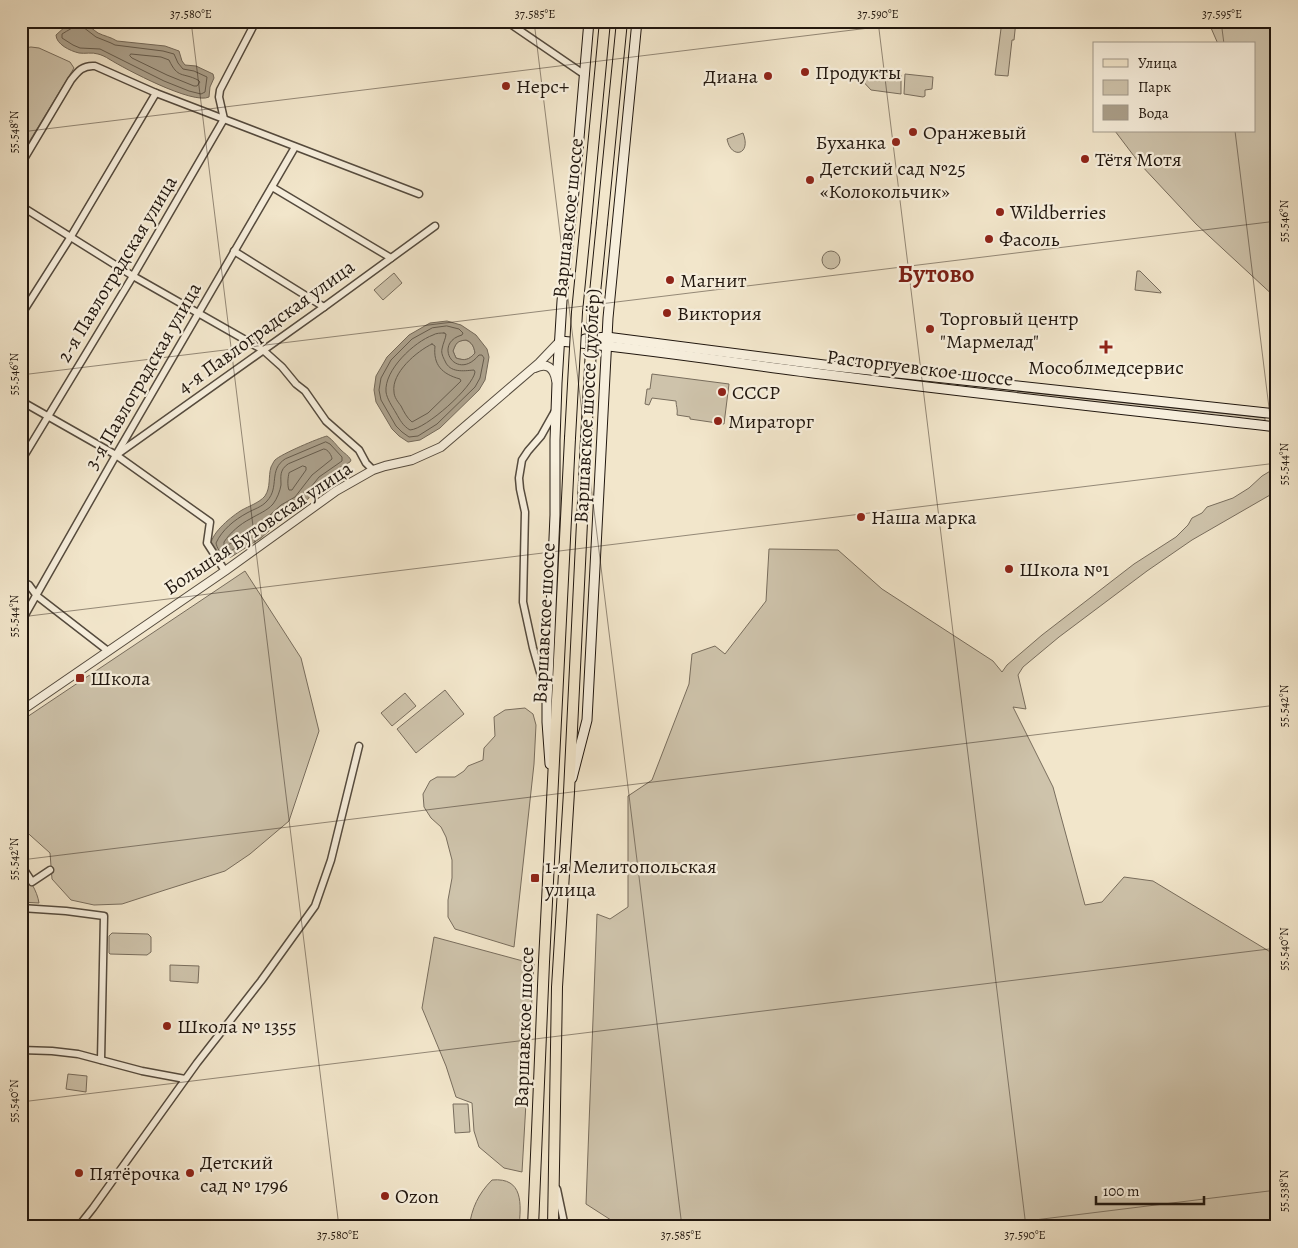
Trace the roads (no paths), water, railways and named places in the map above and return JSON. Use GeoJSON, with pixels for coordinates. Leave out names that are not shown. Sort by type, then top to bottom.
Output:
{"type":"FeatureCollection","features":[{"type":"Feature","properties":{"kind":"main road","name":"Варшавское шоссе (дублёр)"},"geometry":{"type":"LineString","coordinates":[[552,792],[547,701],[555,515],[557,383],[562,301],[590,21]]}},
{"type":"Feature","properties":{"kind":"main road","name":"Варшавское шоссе"},"geometry":{"type":"LineString","coordinates":[[533,1227],[552,792],[577,312],[605,21]]}},
{"type":"Feature","properties":{"kind":"main road","name":"Варшавское шоссе"},"geometry":{"type":"LineString","coordinates":[[553,1227],[558,987],[593,313],[622,21]]}},
{"type":"Feature","properties":{"kind":"main road","name":"Варшавское шоссе (дублёр)"},"geometry":{"type":"LineString","coordinates":[[569,792],[587,720],[607,341],[638,21]]}},
{"type":"Feature","properties":{"kind":"main road"},"geometry":{"type":"LineString","coordinates":[[560,341],[607,341]]}},
{"type":"Feature","properties":{"kind":"main road","name":"Расторгуевское шоссе"},"geometry":{"type":"LineString","coordinates":[[607,341],[1277,414]]}},
{"type":"Feature","properties":{"kind":"main road","name":"Расторгуевское шоссе"},"geometry":{"type":"LineString","coordinates":[[607,341],[841,377],[1277,427]]}},
{"type":"Feature","properties":{"kind":"street"},"geometry":{"type":"LineString","coordinates":[[224,120],[219,97],[220,90],[256,21]]}},
{"type":"Feature","properties":{"kind":"street"},"geometry":{"type":"LineString","coordinates":[[506,21],[585,75]]}},
{"type":"Feature","properties":{"kind":"street"},"geometry":{"type":"LineString","coordinates":[[21,164],[71,80],[78,71],[88,65],[95,66],[224,120],[420,194]]}},
{"type":"Feature","properties":{"kind":"street"},"geometry":{"type":"LineString","coordinates":[[21,315],[70,238],[156,93]]}},
{"type":"Feature","properties":{"kind":"street","name":"2-я Павлоградская улица"},"geometry":{"type":"LineString","coordinates":[[21,460],[133,276],[224,120]]}},
{"type":"Feature","properties":{"kind":"street","name":"3-я Павлоградская улица"},"geometry":{"type":"LineString","coordinates":[[21,622],[295,147]]}},
{"type":"Feature","properties":{"kind":"street"},"geometry":{"type":"LineString","coordinates":[[272,187],[391,258]]}},
{"type":"Feature","properties":{"kind":"street"},"geometry":{"type":"LineString","coordinates":[[21,206],[133,276],[263,350],[305,392],[326,421],[359,450],[366,463],[373,470]]}},
{"type":"Feature","properties":{"kind":"street","name":"4-я Павлоградская улица"},"geometry":{"type":"LineString","coordinates":[[116,455],[435,226]]}},
{"type":"Feature","properties":{"kind":"street"},"geometry":{"type":"LineString","coordinates":[[234,251],[324,306]]}},
{"type":"Feature","properties":{"kind":"street","name":"Большая Бутовская улица"},"geometry":{"type":"LineString","coordinates":[[21,711],[225,571],[336,491],[373,470],[412,460],[441,447],[533,368],[560,341]]}},
{"type":"Feature","properties":{"kind":"street"},"geometry":{"type":"LineString","coordinates":[[533,368],[540,365],[551,368],[557,383]]}},
{"type":"Feature","properties":{"kind":"street"},"geometry":{"type":"LineString","coordinates":[[21,401],[116,455],[210,522],[207,544],[225,571]]}},
{"type":"Feature","properties":{"kind":"street"},"geometry":{"type":"LineString","coordinates":[[547,701],[523,602],[525,512],[519,478],[522,460],[541,436],[552,418],[556,407]]}},
{"type":"Feature","properties":{"kind":"street"},"geometry":{"type":"LineString","coordinates":[[21,581],[29,585],[37,596],[108,651]]}},
{"type":"Feature","properties":{"kind":"street"},"geometry":{"type":"LineString","coordinates":[[78,1227],[185,1079],[261,981],[315,906],[331,860],[359,746]]}},
{"type":"Feature","properties":{"kind":"street"},"geometry":{"type":"LineString","coordinates":[[21,866],[32,882],[50,870]]}},
{"type":"Feature","properties":{"kind":"street"},"geometry":{"type":"LineString","coordinates":[[21,908],[104,916],[101,1060]]}},
{"type":"Feature","properties":{"kind":"street"},"geometry":{"type":"LineString","coordinates":[[21,1050],[69,1052],[185,1079]]}},
{"type":"Feature","properties":{"kind":"street"},"geometry":{"type":"LineString","coordinates":[[554,1174],[566,1227]]}},
{"type":"Feature","properties":{"kind":"water"},"geometry":{"type":"Polygon","coordinates":[[[76,22],[117,41],[165,46],[179,51],[185,65],[196,66],[213,74],[214,78],[210,87],[209,97],[189,96],[143,78],[102,55],[79,53],[68,49],[58,41],[56,35],[67,25],[76,22]]]}},
{"type":"Feature","properties":{"kind":"water"},"geometry":{"type":"Polygon","coordinates":[[[447,321],[461,325],[476,335],[487,349],[489,357],[485,380],[479,390],[440,428],[420,440],[408,442],[392,429],[376,402],[374,390],[376,376],[387,357],[409,335],[430,323],[447,321]],[[461,341],[456,344],[453,351],[456,358],[467,359],[475,353],[468,341],[461,341]]]}},
{"type":"Feature","properties":{"kind":"water"},"geometry":{"type":"Polygon","coordinates":[[[327,436],[349,457],[350,462],[322,480],[305,503],[288,514],[261,538],[231,557],[222,559],[218,556],[211,546],[212,539],[233,516],[265,496],[268,489],[271,467],[275,460],[292,450],[327,436]]]}},
{"type":"Feature","properties":{"kind":"place","name":"Продукты"},"geometry":{"type":"Point","coordinates":[805,72]}},
{"type":"Feature","properties":{"kind":"place","name":"Диана"},"geometry":{"type":"Point","coordinates":[768,76]}},
{"type":"Feature","properties":{"kind":"place","name":"Нерс+"},"geometry":{"type":"Point","coordinates":[506,86]}},
{"type":"Feature","properties":{"kind":"place","name":"Оранжевый"},"geometry":{"type":"Point","coordinates":[913,132]}},
{"type":"Feature","properties":{"kind":"place","name":"Буханка"},"geometry":{"type":"Point","coordinates":[896,142]}},
{"type":"Feature","properties":{"kind":"place","name":"Тётя Мотя"},"geometry":{"type":"Point","coordinates":[1085,159]}},
{"type":"Feature","properties":{"kind":"place","name":"Детский сад №25 «Колокольчик»"},"geometry":{"type":"Point","coordinates":[810,180]}},
{"type":"Feature","properties":{"kind":"place","name":"Wildberries"},"geometry":{"type":"Point","coordinates":[1000,212]}},
{"type":"Feature","properties":{"kind":"place","name":"Фасоль"},"geometry":{"type":"Point","coordinates":[989,239]}},
{"type":"Feature","properties":{"kind":"place","name":"Магнит"},"geometry":{"type":"Point","coordinates":[670,280]}},
{"type":"Feature","properties":{"kind":"place","name":"Виктория"},"geometry":{"type":"Point","coordinates":[667,313]}},
{"type":"Feature","properties":{"kind":"place","name":"Торговый центр \"Мармелад\""},"geometry":{"type":"Point","coordinates":[930,329]}},
{"type":"Feature","properties":{"kind":"place","name":"Мособлмедсервис"},"geometry":{"type":"Point","coordinates":[1106,347]}},
{"type":"Feature","properties":{"kind":"place","name":"СССР"},"geometry":{"type":"Point","coordinates":[722,392]}},
{"type":"Feature","properties":{"kind":"place","name":"Мираторг"},"geometry":{"type":"Point","coordinates":[718,421]}},
{"type":"Feature","properties":{"kind":"place","name":"Наша марка"},"geometry":{"type":"Point","coordinates":[861,517]}},
{"type":"Feature","properties":{"kind":"place","name":"Школа №1"},"geometry":{"type":"Point","coordinates":[1009,569]}},
{"type":"Feature","properties":{"kind":"place","name":"Школа"},"geometry":{"type":"Point","coordinates":[80,678]}},
{"type":"Feature","properties":{"kind":"place","name":"1-я Мелитопольская улица"},"geometry":{"type":"Point","coordinates":[535,878]}},
{"type":"Feature","properties":{"kind":"place","name":"Школа № 1355"},"geometry":{"type":"Point","coordinates":[167,1026]}},
{"type":"Feature","properties":{"kind":"place","name":"Пятёрочка"},"geometry":{"type":"Point","coordinates":[79,1173]}},
{"type":"Feature","properties":{"kind":"place","name":"Детский сад № 1796"},"geometry":{"type":"Point","coordinates":[190,1173]}},
{"type":"Feature","properties":{"kind":"place","name":"Ozon"},"geometry":{"type":"Point","coordinates":[385,1196]}},
{"type":"Feature","properties":{"kind":"district","name":"Бутово"},"geometry":{"type":"Point","coordinates":[936,274]}}]}
